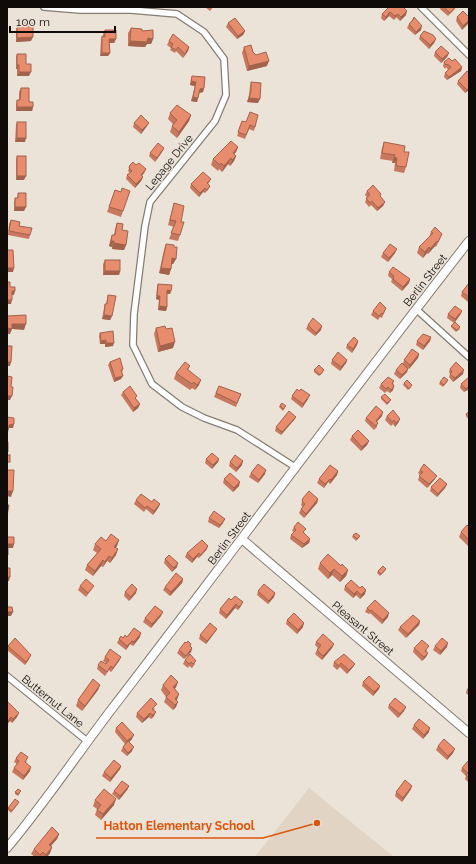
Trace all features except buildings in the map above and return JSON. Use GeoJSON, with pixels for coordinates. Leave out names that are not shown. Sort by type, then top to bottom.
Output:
{"type":"FeatureCollection","features":[{"type":"Feature","properties":{"kind":"main road","name":"Berlin Street"},"geometry":{"type":"LineString","coordinates":[[7,848],[26,826],[87,741],[243,540],[295,467],[469,241]]}},
{"type":"Feature","properties":{"kind":"main road","name":"Pleasant Street"},"geometry":{"type":"LineString","coordinates":[[243,540],[469,733]]}},
{"type":"Feature","properties":{"kind":"street","name":"Lepage Drive"},"geometry":{"type":"LineString","coordinates":[[44,7],[80,10],[131,10],[177,14],[204,32],[224,59],[226,95],[215,121],[150,202],[145,226],[134,314],[133,345],[152,384],[182,407],[204,418],[237,430],[295,467]]}},
{"type":"Feature","properties":{"kind":"street"},"geometry":{"type":"LineString","coordinates":[[421,7],[469,55]]}},
{"type":"Feature","properties":{"kind":"street"},"geometry":{"type":"LineString","coordinates":[[416,309],[469,357]]}},
{"type":"Feature","properties":{"kind":"street","name":"Butternut Lane"},"geometry":{"type":"LineString","coordinates":[[7,676],[87,741]]}},
{"type":"Feature","properties":{"kind":"shaded area"},"geometry":{"type":"Polygon","coordinates":[[[309,788],[394,857],[255,857],[309,788]]]}},
{"type":"Feature","properties":{"kind":"place","name":"Hatton Elementary School"},"geometry":{"type":"Point","coordinates":[317,823]}}]}
